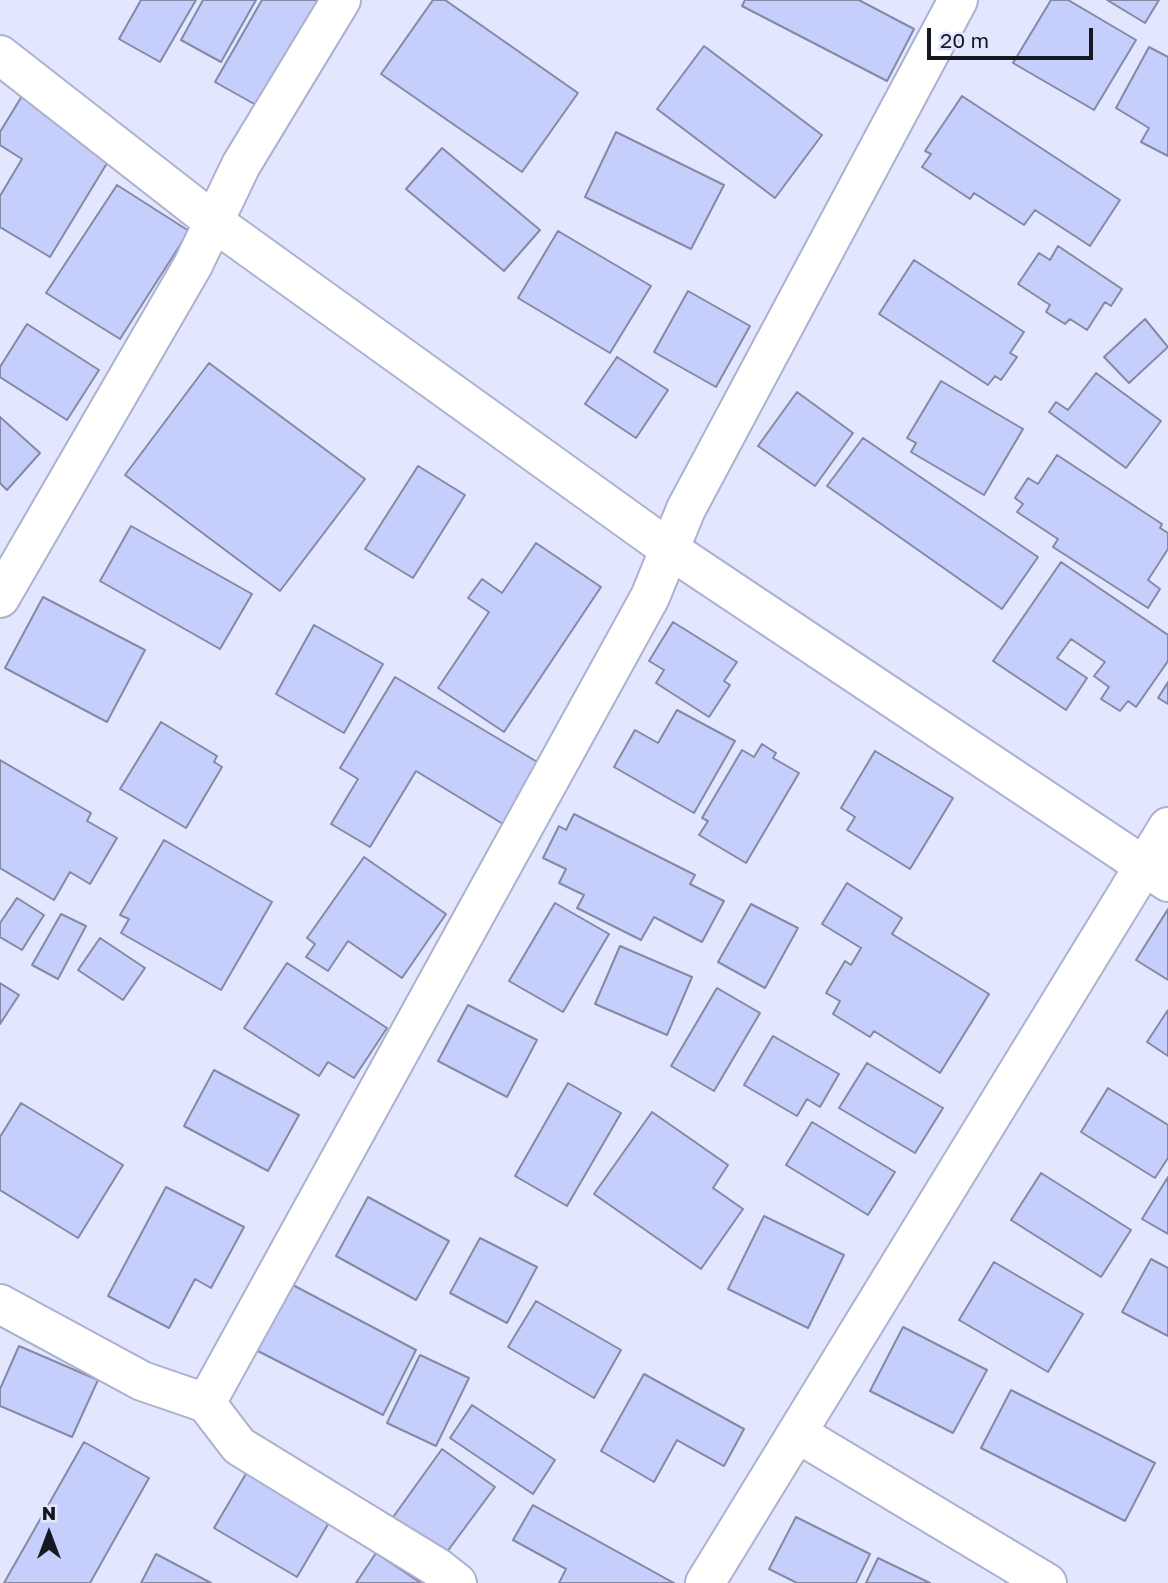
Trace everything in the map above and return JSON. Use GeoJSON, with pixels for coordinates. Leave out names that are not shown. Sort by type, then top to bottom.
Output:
{"type":"FeatureCollection","features":[{"type":"Feature","properties":{"kind":"street"},"geometry":{"type":"LineString","coordinates":[[0,598],[193,265],[240,164],[341,0]]}},
{"type":"Feature","properties":{"kind":"street"},"geometry":{"type":"LineString","coordinates":[[206,1404],[650,597],[686,509],[958,0]]}},
{"type":"Feature","properties":{"kind":"street"},"geometry":{"type":"LineString","coordinates":[[0,55],[214,222],[669,549],[1157,874]]}},
{"type":"Feature","properties":{"kind":"street"},"geometry":{"type":"LineString","coordinates":[[705,1583],[797,1433],[1157,874],[1168,827]]}},
{"type":"Feature","properties":{"kind":"street"},"geometry":{"type":"LineString","coordinates":[[0,1304],[142,1381],[206,1404],[239,1446],[438,1568],[457,1583]]}},
{"type":"Feature","properties":{"kind":"street"},"geometry":{"type":"LineString","coordinates":[[797,1433],[1047,1583]]}},
{"type":"Feature","properties":{"kind":"building"},"geometry":{"type":"Polygon","coordinates":[[[141,0],[196,0],[160,62],[119,39],[141,0]]]}},
{"type":"Feature","properties":{"kind":"building"},"geometry":{"type":"Polygon","coordinates":[[[203,0],[256,0],[221,62],[181,40],[203,0]]]}},
{"type":"Feature","properties":{"kind":"building"},"geometry":{"type":"Polygon","coordinates":[[[262,0],[328,0],[265,110],[215,82],[262,0]]]}},
{"type":"Feature","properties":{"kind":"building"},"geometry":{"type":"Polygon","coordinates":[[[433,0],[445,0],[578,93],[522,172],[381,74],[433,0]]]}},
{"type":"Feature","properties":{"kind":"building"},"geometry":{"type":"Polygon","coordinates":[[[745,0],[859,0],[914,29],[887,81],[742,6],[745,0]]]}},
{"type":"Feature","properties":{"kind":"building"},"geometry":{"type":"Polygon","coordinates":[[[1051,0],[1068,0],[1136,40],[1094,110],[1013,63],[1051,0]]]}},
{"type":"Feature","properties":{"kind":"building"},"geometry":{"type":"Polygon","coordinates":[[[1107,0],[1159,0],[1145,23],[1107,0]]]}},
{"type":"Feature","properties":{"kind":"building"},"geometry":{"type":"Polygon","coordinates":[[[704,46],[822,135],[775,198],[657,109],[704,46]]]}},
{"type":"Feature","properties":{"kind":"building"},"geometry":{"type":"Polygon","coordinates":[[[1149,47],[1168,57],[1168,156],[1141,142],[1149,128],[1116,108],[1149,47]]]}},
{"type":"Feature","properties":{"kind":"building"},"geometry":{"type":"Polygon","coordinates":[[[22,96],[115,150],[50,257],[0,227],[0,196],[22,159],[0,145],[0,132],[22,96]]]}},
{"type":"Feature","properties":{"kind":"building"},"geometry":{"type":"Polygon","coordinates":[[[962,96],[1120,200],[1090,246],[1035,210],[1024,225],[974,193],[970,199],[922,167],[931,154],[925,151],[962,96]]]}},
{"type":"Feature","properties":{"kind":"building"},"geometry":{"type":"Polygon","coordinates":[[[616,132],[724,185],[691,249],[585,197],[616,132]]]}},
{"type":"Feature","properties":{"kind":"building"},"geometry":{"type":"Polygon","coordinates":[[[442,148],[540,230],[504,271],[406,189],[442,148]]]}},
{"type":"Feature","properties":{"kind":"building"},"geometry":{"type":"Polygon","coordinates":[[[117,185],[189,231],[120,339],[46,293],[117,185]]]}},
{"type":"Feature","properties":{"kind":"building"},"geometry":{"type":"Polygon","coordinates":[[[558,231],[651,286],[610,353],[518,298],[558,231]]]}},
{"type":"Feature","properties":{"kind":"building"},"geometry":{"type":"Polygon","coordinates":[[[1058,246],[1122,289],[1111,306],[1105,302],[1087,330],[1070,319],[1065,324],[1046,312],[1050,305],[1018,284],[1039,253],[1050,260],[1058,246]]]}},
{"type":"Feature","properties":{"kind":"building"},"geometry":{"type":"Polygon","coordinates":[[[914,260],[1024,332],[1010,353],[1017,357],[1001,380],[995,376],[988,385],[879,314],[914,260]]]}},
{"type":"Feature","properties":{"kind":"building"},"geometry":{"type":"Polygon","coordinates":[[[688,291],[750,326],[716,387],[654,352],[688,291]]]}},
{"type":"Feature","properties":{"kind":"building"},"geometry":{"type":"Polygon","coordinates":[[[1145,319],[1168,347],[1129,383],[1104,357],[1145,319]]]}},
{"type":"Feature","properties":{"kind":"building"},"geometry":{"type":"Polygon","coordinates":[[[27,324],[99,370],[67,420],[0,377],[0,367],[27,324]]]}},
{"type":"Feature","properties":{"kind":"building"},"geometry":{"type":"Polygon","coordinates":[[[617,357],[668,390],[636,438],[585,404],[617,357]]]}},
{"type":"Feature","properties":{"kind":"building"},"geometry":{"type":"Polygon","coordinates":[[[209,363],[365,479],[280,591],[125,475],[209,363]]]}},
{"type":"Feature","properties":{"kind":"building"},"geometry":{"type":"Polygon","coordinates":[[[1096,373],[1161,421],[1126,468],[1049,412],[1056,402],[1068,410],[1096,373]]]}},
{"type":"Feature","properties":{"kind":"building"},"geometry":{"type":"Polygon","coordinates":[[[941,381],[1023,429],[984,495],[911,452],[916,443],[907,438],[941,381]]]}},
{"type":"Feature","properties":{"kind":"building"},"geometry":{"type":"Polygon","coordinates":[[[797,392],[853,433],[815,486],[758,446],[797,392]]]}},
{"type":"Feature","properties":{"kind":"building"},"geometry":{"type":"Polygon","coordinates":[[[0,417],[40,453],[7,490],[0,483],[0,417]]]}},
{"type":"Feature","properties":{"kind":"building"},"geometry":{"type":"Polygon","coordinates":[[[863,438],[1038,557],[1002,609],[827,486],[863,438]]]}},
{"type":"Feature","properties":{"kind":"building"},"geometry":{"type":"Polygon","coordinates":[[[1057,455],[1162,524],[1160,528],[1168,533],[1168,549],[1148,580],[1160,589],[1148,608],[1053,547],[1058,539],[1017,512],[1023,504],[1015,498],[1028,478],[1038,484],[1057,455]]]}},
{"type":"Feature","properties":{"kind":"building"},"geometry":{"type":"Polygon","coordinates":[[[418,466],[465,495],[413,578],[365,549],[418,466]]]}},
{"type":"Feature","properties":{"kind":"building"},"geometry":{"type":"Polygon","coordinates":[[[131,526],[252,594],[220,649],[100,581],[131,526]]]}},
{"type":"Feature","properties":{"kind":"building"},"geometry":{"type":"Polygon","coordinates":[[[536,543],[601,587],[504,732],[438,688],[489,612],[468,598],[482,579],[502,593],[536,543]]]}},
{"type":"Feature","properties":{"kind":"building"},"geometry":{"type":"Polygon","coordinates":[[[1061,562],[1168,635],[1168,661],[1136,707],[1128,701],[1120,711],[1101,699],[1109,687],[1094,676],[1105,662],[1071,639],[1057,658],[1087,678],[1066,710],[993,661],[1061,562]]]}},
{"type":"Feature","properties":{"kind":"building"},"geometry":{"type":"Polygon","coordinates":[[[43,597],[145,650],[107,722],[5,668],[43,597]]]}},
{"type":"Feature","properties":{"kind":"building"},"geometry":{"type":"Polygon","coordinates":[[[673,622],[737,662],[724,681],[730,685],[709,717],[656,683],[664,670],[649,661],[673,622]]]}},
{"type":"Feature","properties":{"kind":"building"},"geometry":{"type":"Polygon","coordinates":[[[314,625],[383,664],[344,733],[276,694],[314,625]]]}},
{"type":"Feature","properties":{"kind":"building"},"geometry":{"type":"Polygon","coordinates":[[[395,677],[539,763],[503,824],[416,771],[370,847],[331,824],[358,779],[340,768],[395,677]]]}},
{"type":"Feature","properties":{"kind":"building"},"geometry":{"type":"Polygon","coordinates":[[[1168,682],[1168,704],[1158,698],[1168,682]]]}},
{"type":"Feature","properties":{"kind":"building"},"geometry":{"type":"Polygon","coordinates":[[[677,710],[735,741],[694,813],[614,767],[635,730],[658,743],[677,710]]]}},
{"type":"Feature","properties":{"kind":"building"},"geometry":{"type":"Polygon","coordinates":[[[161,722],[217,756],[214,762],[222,767],[186,828],[120,789],[161,722]]]}},
{"type":"Feature","properties":{"kind":"building"},"geometry":{"type":"Polygon","coordinates":[[[762,744],[776,753],[773,758],[799,773],[746,863],[699,835],[708,821],[702,818],[742,750],[754,757],[762,744]]]}},
{"type":"Feature","properties":{"kind":"building"},"geometry":{"type":"Polygon","coordinates":[[[875,751],[953,798],[910,869],[847,830],[855,817],[841,808],[875,751]]]}},
{"type":"Feature","properties":{"kind":"building"},"geometry":{"type":"Polygon","coordinates":[[[0,760],[91,813],[87,821],[117,838],[90,884],[70,872],[54,900],[0,868],[0,760]]]}},
{"type":"Feature","properties":{"kind":"building"},"geometry":{"type":"Polygon","coordinates":[[[574,814],[695,875],[690,884],[724,901],[702,942],[654,917],[641,940],[577,908],[584,895],[559,883],[566,869],[543,858],[559,826],[566,830],[574,814]]]}},
{"type":"Feature","properties":{"kind":"building"},"geometry":{"type":"Polygon","coordinates":[[[164,840],[272,902],[221,990],[121,933],[129,919],[120,915],[164,840]]]}},
{"type":"Feature","properties":{"kind":"building"},"geometry":{"type":"Polygon","coordinates":[[[364,857],[446,914],[402,978],[348,941],[328,971],[306,957],[315,944],[307,938],[364,857]]]}},
{"type":"Feature","properties":{"kind":"building"},"geometry":{"type":"Polygon","coordinates":[[[847,883],[902,918],[892,934],[989,994],[940,1073],[874,1031],[870,1037],[833,1014],[840,1001],[826,993],[845,961],[851,965],[861,948],[822,924],[847,883]]]}},
{"type":"Feature","properties":{"kind":"building"},"geometry":{"type":"Polygon","coordinates":[[[17,898],[44,915],[22,950],[0,937],[0,923],[17,898]]]}},
{"type":"Feature","properties":{"kind":"building"},"geometry":{"type":"Polygon","coordinates":[[[555,903],[609,934],[563,1012],[509,981],[555,903]]]}},
{"type":"Feature","properties":{"kind":"building"},"geometry":{"type":"Polygon","coordinates":[[[751,904],[798,928],[765,988],[718,962],[751,904]]]}},
{"type":"Feature","properties":{"kind":"building"},"geometry":{"type":"Polygon","coordinates":[[[1168,909],[1168,980],[1136,960],[1168,909]]]}},
{"type":"Feature","properties":{"kind":"building"},"geometry":{"type":"Polygon","coordinates":[[[61,914],[86,926],[58,979],[32,965],[61,914]]]}},
{"type":"Feature","properties":{"kind":"building"},"geometry":{"type":"Polygon","coordinates":[[[100,938],[145,968],[123,1000],[78,970],[100,938]]]}},
{"type":"Feature","properties":{"kind":"building"},"geometry":{"type":"Polygon","coordinates":[[[620,946],[692,977],[667,1035],[595,1004],[620,946]]]}},
{"type":"Feature","properties":{"kind":"building"},"geometry":{"type":"Polygon","coordinates":[[[287,963],[387,1028],[354,1078],[328,1062],[319,1076],[244,1028],[287,963]]]}},
{"type":"Feature","properties":{"kind":"building"},"geometry":{"type":"Polygon","coordinates":[[[0,983],[19,995],[0,1024],[0,983]]]}},
{"type":"Feature","properties":{"kind":"building"},"geometry":{"type":"Polygon","coordinates":[[[717,988],[760,1013],[714,1091],[671,1066],[717,988]]]}},
{"type":"Feature","properties":{"kind":"building"},"geometry":{"type":"Polygon","coordinates":[[[468,1005],[537,1040],[507,1097],[438,1061],[468,1005]]]}},
{"type":"Feature","properties":{"kind":"building"},"geometry":{"type":"Polygon","coordinates":[[[1168,1010],[1168,1056],[1147,1042],[1168,1010]]]}},
{"type":"Feature","properties":{"kind":"building"},"geometry":{"type":"Polygon","coordinates":[[[773,1036],[839,1074],[820,1107],[807,1099],[797,1116],[744,1085],[773,1036]]]}},
{"type":"Feature","properties":{"kind":"building"},"geometry":{"type":"Polygon","coordinates":[[[867,1063],[943,1108],[915,1153],[839,1108],[867,1063]]]}},
{"type":"Feature","properties":{"kind":"building"},"geometry":{"type":"Polygon","coordinates":[[[214,1070],[299,1115],[268,1171],[184,1126],[214,1070]]]}},
{"type":"Feature","properties":{"kind":"building"},"geometry":{"type":"Polygon","coordinates":[[[568,1083],[621,1113],[567,1206],[515,1176],[568,1083]]]}},
{"type":"Feature","properties":{"kind":"building"},"geometry":{"type":"Polygon","coordinates":[[[1108,1088],[1168,1125],[1168,1158],[1155,1178],[1081,1132],[1108,1088]]]}},
{"type":"Feature","properties":{"kind":"building"},"geometry":{"type":"Polygon","coordinates":[[[21,1103],[123,1165],[78,1238],[0,1190],[0,1137],[21,1103]]]}},
{"type":"Feature","properties":{"kind":"building"},"geometry":{"type":"Polygon","coordinates":[[[652,1112],[728,1165],[713,1188],[743,1209],[701,1269],[594,1194],[652,1112]]]}},
{"type":"Feature","properties":{"kind":"building"},"geometry":{"type":"Polygon","coordinates":[[[812,1122],[895,1172],[868,1215],[786,1165],[812,1122]]]}},
{"type":"Feature","properties":{"kind":"building"},"geometry":{"type":"Polygon","coordinates":[[[1041,1173],[1131,1230],[1101,1277],[1011,1220],[1041,1173]]]}},
{"type":"Feature","properties":{"kind":"building"},"geometry":{"type":"Polygon","coordinates":[[[1168,1177],[1168,1234],[1142,1219],[1168,1177]]]}},
{"type":"Feature","properties":{"kind":"building"},"geometry":{"type":"Polygon","coordinates":[[[166,1187],[244,1227],[211,1288],[195,1279],[169,1328],[108,1296],[166,1187]]]}},
{"type":"Feature","properties":{"kind":"building"},"geometry":{"type":"Polygon","coordinates":[[[368,1197],[449,1241],[416,1300],[336,1256],[368,1197]]]}},
{"type":"Feature","properties":{"kind":"building"},"geometry":{"type":"Polygon","coordinates":[[[764,1216],[844,1255],[808,1328],[728,1289],[764,1216]]]}},
{"type":"Feature","properties":{"kind":"building"},"geometry":{"type":"Polygon","coordinates":[[[480,1238],[537,1267],[507,1323],[450,1293],[480,1238]]]}},
{"type":"Feature","properties":{"kind":"building"},"geometry":{"type":"Polygon","coordinates":[[[1151,1259],[1168,1268],[1168,1336],[1122,1312],[1151,1259]]]}},
{"type":"Feature","properties":{"kind":"building"},"geometry":{"type":"Polygon","coordinates":[[[994,1262],[1083,1314],[1048,1372],[959,1320],[994,1262]]]}},
{"type":"Feature","properties":{"kind":"building"},"geometry":{"type":"Polygon","coordinates":[[[291,1284],[416,1350],[383,1415],[256,1350],[291,1284]]]}},
{"type":"Feature","properties":{"kind":"building"},"geometry":{"type":"Polygon","coordinates":[[[536,1301],[621,1350],[594,1398],[508,1347],[536,1301]]]}},
{"type":"Feature","properties":{"kind":"building"},"geometry":{"type":"Polygon","coordinates":[[[903,1327],[987,1370],[953,1433],[870,1391],[903,1327]]]}},
{"type":"Feature","properties":{"kind":"building"},"geometry":{"type":"Polygon","coordinates":[[[19,1346],[98,1380],[72,1437],[0,1406],[0,1389],[19,1346]]]}},
{"type":"Feature","properties":{"kind":"building"},"geometry":{"type":"Polygon","coordinates":[[[420,1355],[469,1378],[436,1446],[387,1423],[420,1355]]]}},
{"type":"Feature","properties":{"kind":"building"},"geometry":{"type":"Polygon","coordinates":[[[644,1374],[744,1429],[724,1466],[677,1440],[654,1482],[601,1451],[644,1374]]]}},
{"type":"Feature","properties":{"kind":"building"},"geometry":{"type":"Polygon","coordinates":[[[1011,1390],[1155,1463],[1125,1521],[981,1448],[1011,1390]]]}},
{"type":"Feature","properties":{"kind":"building"},"geometry":{"type":"Polygon","coordinates":[[[472,1405],[555,1460],[533,1494],[450,1438],[472,1405]]]}},
{"type":"Feature","properties":{"kind":"building"},"geometry":{"type":"Polygon","coordinates":[[[84,1442],[149,1478],[90,1583],[4,1583],[84,1442]]]}},
{"type":"Feature","properties":{"kind":"building"},"geometry":{"type":"Polygon","coordinates":[[[442,1449],[495,1487],[438,1564],[386,1527],[442,1449]]]}},
{"type":"Feature","properties":{"kind":"building"},"geometry":{"type":"Polygon","coordinates":[[[247,1472],[330,1521],[297,1577],[214,1528],[247,1472]]]}},
{"type":"Feature","properties":{"kind":"building"},"geometry":{"type":"Polygon","coordinates":[[[533,1505],[674,1583],[559,1583],[566,1569],[513,1540],[533,1505]]]}},
{"type":"Feature","properties":{"kind":"building"},"geometry":{"type":"Polygon","coordinates":[[[796,1517],[870,1554],[856,1583],[797,1583],[769,1569],[796,1517]]]}},
{"type":"Feature","properties":{"kind":"building"},"geometry":{"type":"Polygon","coordinates":[[[376,1553],[421,1583],[356,1583],[376,1553]]]}},
{"type":"Feature","properties":{"kind":"building"},"geometry":{"type":"Polygon","coordinates":[[[156,1554],[211,1583],[141,1583],[156,1554]]]}},
{"type":"Feature","properties":{"kind":"building"},"geometry":{"type":"Polygon","coordinates":[[[878,1558],[930,1583],[866,1583],[878,1558]]]}}]}
